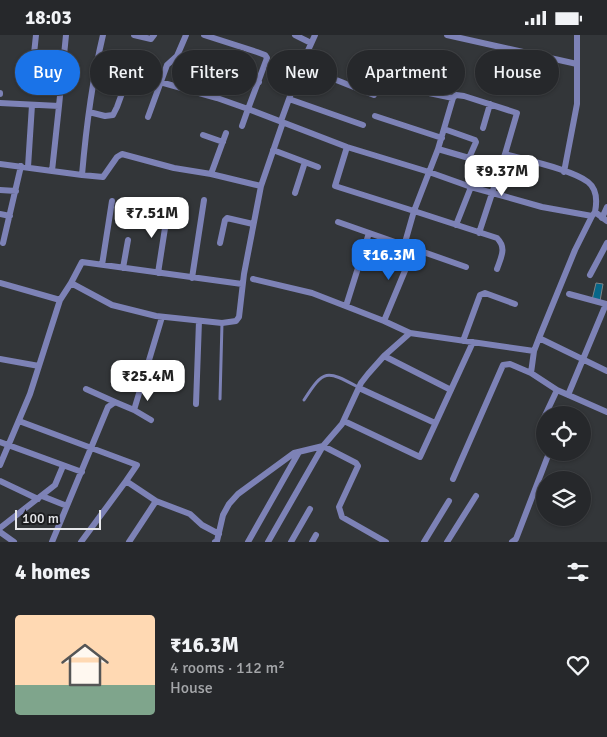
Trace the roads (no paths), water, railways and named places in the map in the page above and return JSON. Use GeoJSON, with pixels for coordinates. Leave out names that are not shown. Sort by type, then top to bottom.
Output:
{"type":"FeatureCollection","features":[{"type":"Feature","properties":{"kind":"street"},"geometry":{"type":"LineString","coordinates":[[34,50],[36,35]]}},
{"type":"Feature","properties":{"kind":"street"},"geometry":{"type":"LineString","coordinates":[[52,171],[66,35]]}},
{"type":"Feature","properties":{"kind":"street"},"geometry":{"type":"LineString","coordinates":[[82,175],[89,112],[97,59],[103,35]]}},
{"type":"Feature","properties":{"kind":"street"},"geometry":{"type":"LineString","coordinates":[[134,35],[148,39],[151,39],[154,35]]}},
{"type":"Feature","properties":{"kind":"street"},"geometry":{"type":"LineString","coordinates":[[180,50],[186,35]]}},
{"type":"Feature","properties":{"kind":"street"},"geometry":{"type":"LineString","coordinates":[[204,35],[265,55],[267,58],[242,126]]}},
{"type":"Feature","properties":{"kind":"street"},"geometry":{"type":"LineString","coordinates":[[295,35],[311,43]]}},
{"type":"Feature","properties":{"kind":"street"},"geometry":{"type":"LineString","coordinates":[[308,50],[315,35]]}},
{"type":"Feature","properties":{"kind":"street"},"geometry":{"type":"LineString","coordinates":[[447,35],[577,63]]}},
{"type":"Feature","properties":{"kind":"street"},"geometry":{"type":"LineString","coordinates":[[564,172],[577,104],[577,35]]}},
{"type":"Feature","properties":{"kind":"street"},"geometry":{"type":"LineString","coordinates":[[162,77],[167,65],[172,60]]}},
{"type":"Feature","properties":{"kind":"street"},"geometry":{"type":"LineString","coordinates":[[162,83],[217,98],[347,147],[430,172],[470,187],[542,207],[594,214],[605,219],[607,207]]}},
{"type":"Feature","properties":{"kind":"street"},"geometry":{"type":"LineString","coordinates":[[89,112],[106,116],[113,115],[122,95]]}},
{"type":"Feature","properties":{"kind":"street"},"geometry":{"type":"LineString","coordinates":[[148,117],[156,95]]}},
{"type":"Feature","properties":{"kind":"street"},"geometry":{"type":"LineString","coordinates":[[71,283],[112,305],[162,317],[222,323],[236,321],[239,317],[242,284],[261,186],[290,95]]}},
{"type":"Feature","properties":{"kind":"street"},"geometry":{"type":"LineString","coordinates":[[439,95],[453,98],[456,95],[464,96],[517,113],[480,233]]}},
{"type":"Feature","properties":{"kind":"street"},"geometry":{"type":"LineString","coordinates":[[404,245],[414,211],[442,138],[453,98]]}},
{"type":"Feature","properties":{"kind":"street"},"geometry":{"type":"LineString","coordinates":[[289,99],[362,125]]}},
{"type":"Feature","properties":{"kind":"street"},"geometry":{"type":"LineString","coordinates":[[0,103],[58,106]]}},
{"type":"Feature","properties":{"kind":"street"},"geometry":{"type":"LineString","coordinates":[[482,128],[490,104]]}},
{"type":"Feature","properties":{"kind":"street"},"geometry":{"type":"LineString","coordinates":[[3,243],[16,191],[25,167],[32,105]]}},
{"type":"Feature","properties":{"kind":"street"},"geometry":{"type":"LineString","coordinates":[[375,116],[442,138]]}},
{"type":"Feature","properties":{"kind":"street"},"geometry":{"type":"LineString","coordinates":[[438,149],[470,159],[476,143],[474,139],[444,129]]}},
{"type":"Feature","properties":{"kind":"street"},"geometry":{"type":"LineString","coordinates":[[210,174],[226,133]]}},
{"type":"Feature","properties":{"kind":"street"},"geometry":{"type":"LineString","coordinates":[[203,135],[223,142]]}},
{"type":"Feature","properties":{"kind":"street"},"geometry":{"type":"LineString","coordinates":[[347,147],[335,186],[497,238],[501,242],[503,251],[497,269]]}},
{"type":"Feature","properties":{"kind":"street"},"geometry":{"type":"LineString","coordinates":[[273,150],[318,167]]}},
{"type":"Feature","properties":{"kind":"street"},"geometry":{"type":"LineString","coordinates":[[0,164],[103,177],[117,157],[122,154],[174,168],[261,186]]}},
{"type":"Feature","properties":{"kind":"street"},"geometry":{"type":"LineString","coordinates":[[505,154],[564,172],[589,183],[595,193],[594,214],[575,250],[539,338],[534,351],[531,373]]}},
{"type":"Feature","properties":{"kind":"street"},"geometry":{"type":"LineString","coordinates":[[295,193],[305,162]]}},
{"type":"Feature","properties":{"kind":"street"},"geometry":{"type":"LineString","coordinates":[[456,225],[470,187]]}},
{"type":"Feature","properties":{"kind":"street"},"geometry":{"type":"LineString","coordinates":[[0,190],[16,191]]}},
{"type":"Feature","properties":{"kind":"street"},"geometry":{"type":"LineString","coordinates":[[192,278],[204,200]]}},
{"type":"Feature","properties":{"kind":"street"},"geometry":{"type":"LineString","coordinates":[[102,265],[112,201]]}},
{"type":"Feature","properties":{"kind":"street"},"geometry":{"type":"LineString","coordinates":[[158,273],[168,209]]}},
{"type":"Feature","properties":{"kind":"street"},"geometry":{"type":"LineString","coordinates":[[0,214],[10,216]]}},
{"type":"Feature","properties":{"kind":"street"},"geometry":{"type":"LineString","coordinates":[[220,243],[227,218],[253,224]]}},
{"type":"Feature","properties":{"kind":"street"},"geometry":{"type":"LineString","coordinates":[[338,222],[466,267]]}},
{"type":"Feature","properties":{"kind":"street"},"geometry":{"type":"LineString","coordinates":[[346,306],[369,233]]}},
{"type":"Feature","properties":{"kind":"street"},"geometry":{"type":"LineString","coordinates":[[123,268],[128,240]]}},
{"type":"Feature","properties":{"kind":"street"},"geometry":{"type":"LineString","coordinates":[[590,275],[607,243]]}},
{"type":"Feature","properties":{"kind":"street"},"geometry":{"type":"LineString","coordinates":[[384,321],[414,249]]}},
{"type":"Feature","properties":{"kind":"street"},"geometry":{"type":"LineString","coordinates":[[0,465],[30,394],[60,300],[82,262],[242,284]]}},
{"type":"Feature","properties":{"kind":"street"},"geometry":{"type":"LineString","coordinates":[[253,279],[312,293],[410,333],[534,351]]}},
{"type":"Feature","properties":{"kind":"street"},"geometry":{"type":"LineString","coordinates":[[0,283],[60,300]]}},
{"type":"Feature","properties":{"kind":"street"},"geometry":{"type":"LineString","coordinates":[[462,341],[480,295],[485,293],[515,304]]}},
{"type":"Feature","properties":{"kind":"street"},"geometry":{"type":"LineString","coordinates":[[568,395],[606,304],[569,294]]}},
{"type":"Feature","properties":{"kind":"street"},"geometry":{"type":"LineString","coordinates":[[134,410],[162,317]]}},
{"type":"Feature","properties":{"kind":"street"},"geometry":{"type":"LineString","coordinates":[[196,404],[199,321]]}},
{"type":"Feature","properties":{"kind":"street"},"geometry":{"type":"LineString","coordinates":[[268,542],[323,446],[344,421],[359,388],[368,374],[384,356],[410,333]]}},
{"type":"Feature","properties":{"kind":"street"},"geometry":{"type":"LineString","coordinates":[[539,338],[607,371]]}},
{"type":"Feature","properties":{"kind":"street"},"geometry":{"type":"LineString","coordinates":[[344,421],[420,457],[473,342]]}},
{"type":"Feature","properties":{"kind":"street"},"geometry":{"type":"LineString","coordinates":[[384,356],[451,390]]}},
{"type":"Feature","properties":{"kind":"street"},"geometry":{"type":"LineString","coordinates":[[0,359],[39,366]]}},
{"type":"Feature","properties":{"kind":"street"},"geometry":{"type":"LineString","coordinates":[[453,479],[503,365],[510,365],[531,373],[557,390],[607,412]]}},
{"type":"Feature","properties":{"kind":"street"},"geometry":{"type":"LineString","coordinates":[[359,388],[435,423]]}},
{"type":"Feature","properties":{"kind":"street"},"geometry":{"type":"LineString","coordinates":[[86,389],[134,410],[151,420]]}},
{"type":"Feature","properties":{"kind":"street"},"geometry":{"type":"LineString","coordinates":[[549,406],[557,390]]}},
{"type":"Feature","properties":{"kind":"street"},"geometry":{"type":"LineString","coordinates":[[52,542],[108,407],[115,402]]}},
{"type":"Feature","properties":{"kind":"street"},"geometry":{"type":"LineString","coordinates":[[19,421],[136,465],[81,542]]}},
{"type":"Feature","properties":{"kind":"street"},"geometry":{"type":"LineString","coordinates":[[0,442],[82,473]]}},
{"type":"Feature","properties":{"kind":"street"},"geometry":{"type":"LineString","coordinates":[[217,540],[223,515],[229,504],[238,494],[294,453],[323,446],[356,463],[358,466],[339,507],[342,517],[386,542]]}},
{"type":"Feature","properties":{"kind":"street"},"geometry":{"type":"LineString","coordinates":[[248,542],[299,452]]}},
{"type":"Feature","properties":{"kind":"street"},"geometry":{"type":"LineString","coordinates":[[512,542],[516,539],[546,461]]}},
{"type":"Feature","properties":{"kind":"street"},"geometry":{"type":"LineString","coordinates":[[0,528],[55,485],[63,466]]}},
{"type":"Feature","properties":{"kind":"street"},"geometry":{"type":"LineString","coordinates":[[0,481],[67,506]]}},
{"type":"Feature","properties":{"kind":"street"},"geometry":{"type":"LineString","coordinates":[[126,481],[156,501],[190,514],[217,540]]}},
{"type":"Feature","properties":{"kind":"street"},"geometry":{"type":"LineString","coordinates":[[448,542],[476,496]]}},
{"type":"Feature","properties":{"kind":"street"},"geometry":{"type":"LineString","coordinates":[[129,542],[156,501]]}},
{"type":"Feature","properties":{"kind":"street"},"geometry":{"type":"LineString","coordinates":[[424,542],[449,501]]}},
{"type":"Feature","properties":{"kind":"street"},"geometry":{"type":"LineString","coordinates":[[291,542],[310,509]]}},
{"type":"Feature","properties":{"kind":"street"},"geometry":{"type":"LineString","coordinates":[[0,532],[14,542]]}},
{"type":"Feature","properties":{"kind":"street"},"geometry":{"type":"LineString","coordinates":[[312,542],[316,535]]}},
{"type":"Feature","properties":{"kind":"lane"},"geometry":{"type":"LineString","coordinates":[[220,399],[222,323]]}},
{"type":"Feature","properties":{"kind":"lane"},"geometry":{"type":"LineString","coordinates":[[304,400],[316,381],[328,375],[335,375],[359,388]]}}]}
